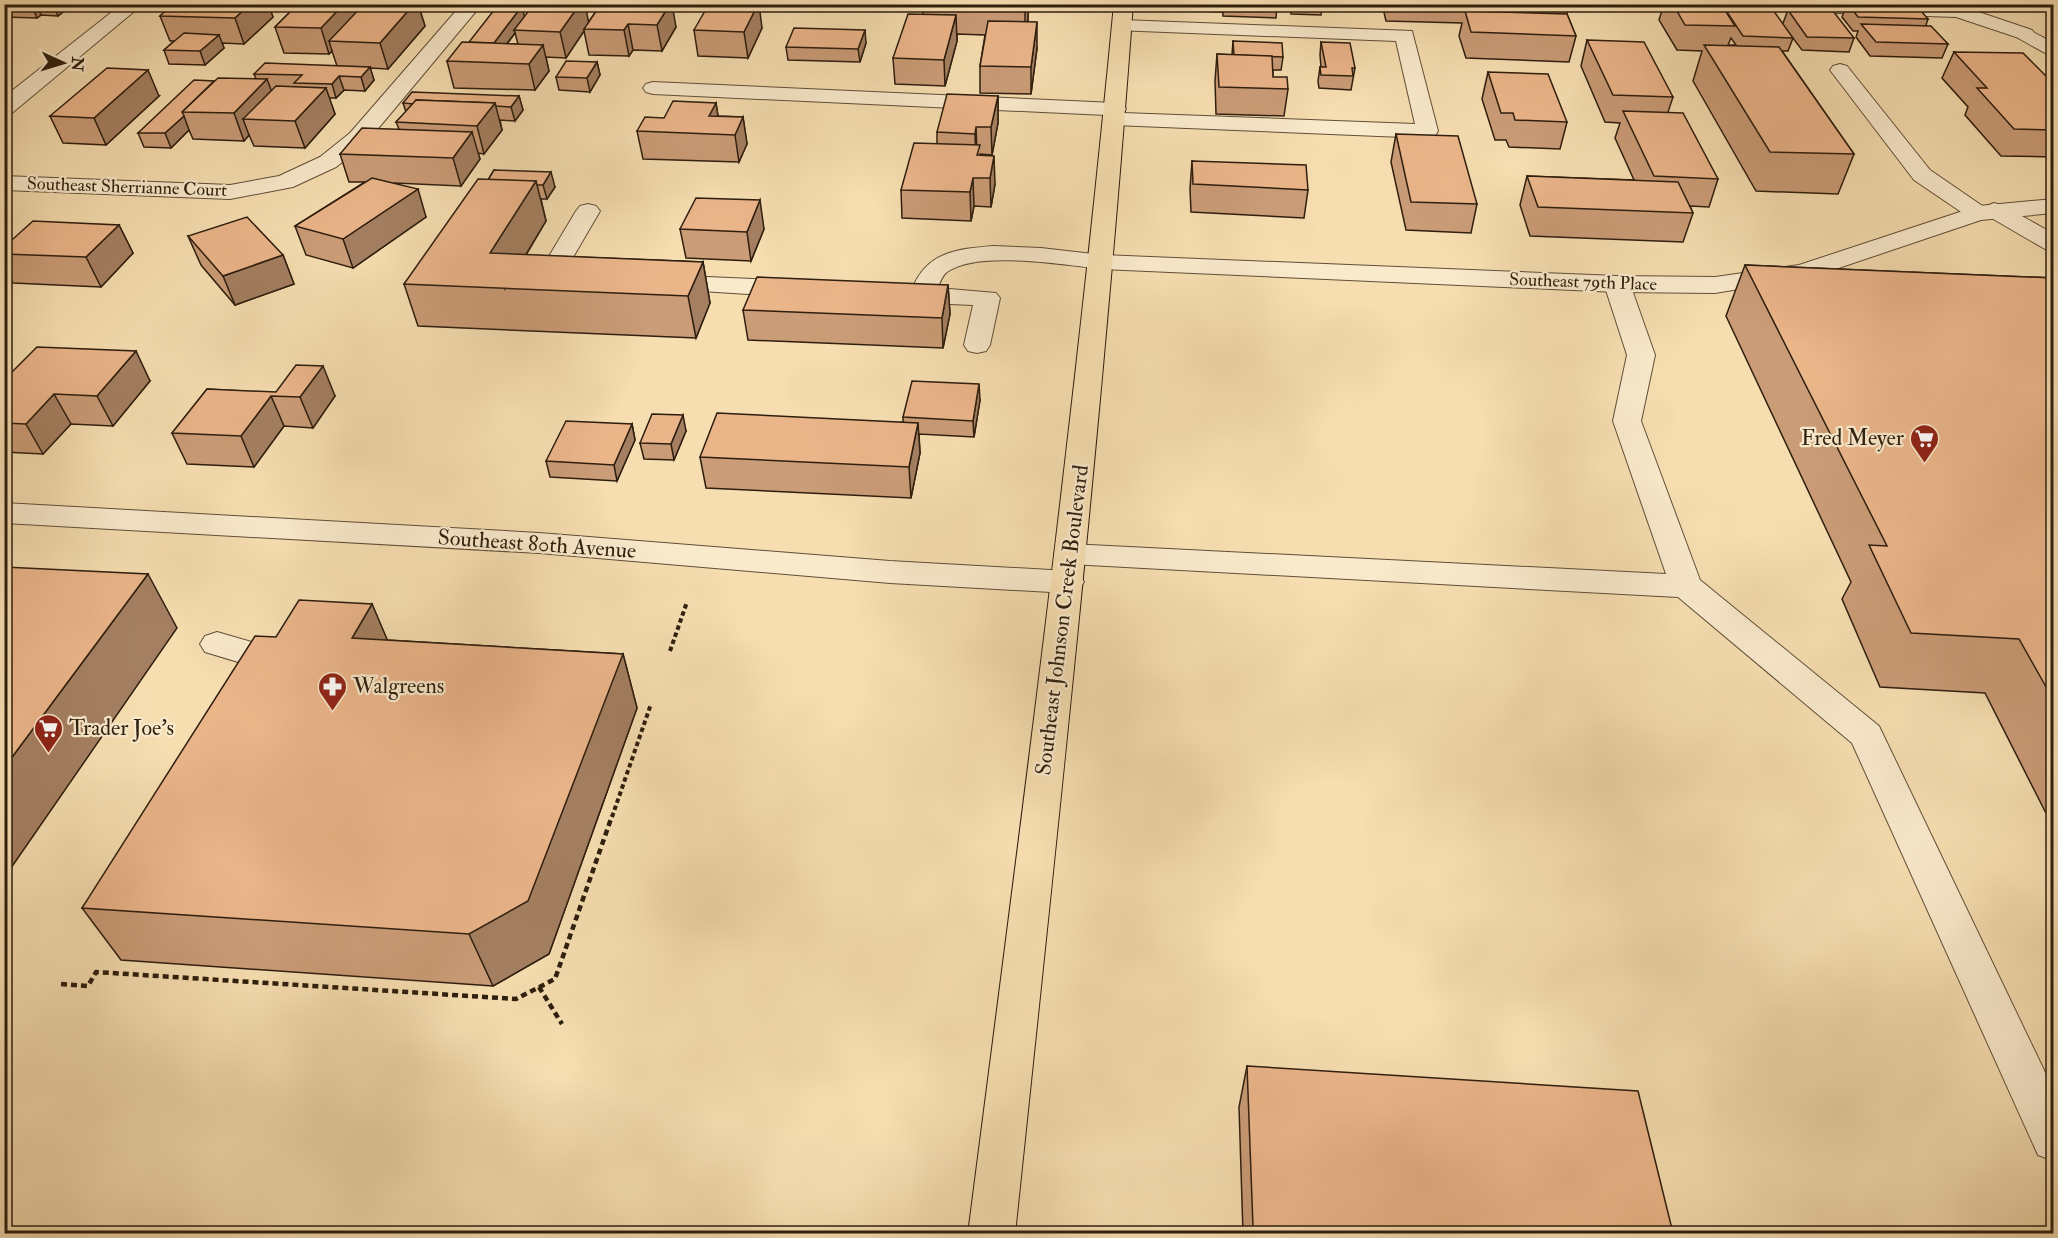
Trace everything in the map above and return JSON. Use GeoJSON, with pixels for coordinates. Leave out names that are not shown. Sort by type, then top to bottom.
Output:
{"type":"FeatureCollection","features":[{"type":"Feature","properties":{"kind":"main road","name":"Southeast Johnson Creek Boulevard"},"geometry":{"type":"LineString","coordinates":[[991,1233],[1069,568],[1102,262],[1124,4]]}},
{"type":"Feature","properties":{"kind":"street"},"geometry":{"type":"LineString","coordinates":[[4,108],[134,4]]}},
{"type":"Feature","properties":{"kind":"street","name":"Southeast Sherrianne Court"},"geometry":{"type":"LineString","coordinates":[[4,183],[230,192],[285,182],[328,162],[358,138],[473,4]]}},
{"type":"Feature","properties":{"kind":"street"},"geometry":{"type":"LineString","coordinates":[[1746,4],[1959,12],[2025,34],[2054,52]]}},
{"type":"Feature","properties":{"kind":"street"},"geometry":{"type":"LineString","coordinates":[[653,88],[1427,131],[1404,35],[1122,26]]}},
{"type":"Feature","properties":{"kind":"street"},"geometry":{"type":"LineString","coordinates":[[1840,70],[1922,175],[1986,211],[2054,244]]}},
{"type":"Feature","properties":{"kind":"street","name":"Southeast 79th Place"},"geometry":{"type":"LineString","coordinates":[[923,295],[936,268],[952,259],[971,255],[1039,256],[1102,262],[1617,284],[1715,285],[1803,272],[1986,211],[2054,206]]}},
{"type":"Feature","properties":{"kind":"street"},"geometry":{"type":"LineString","coordinates":[[588,211],[549,278],[596,280]]}},
{"type":"Feature","properties":{"kind":"street"},"geometry":{"type":"LineString","coordinates":[[643,282],[818,290]]}},
{"type":"Feature","properties":{"kind":"street"},"geometry":{"type":"LineString","coordinates":[[1617,284],[1641,354],[1627,421],[1686,586],[1866,735],[2054,1140]]}},
{"type":"Feature","properties":{"kind":"street"},"geometry":{"type":"LineString","coordinates":[[876,293],[987,298],[977,345]]}},
{"type":"Feature","properties":{"kind":"street","name":"Southeast 80th Avenue"},"geometry":{"type":"LineString","coordinates":[[4,513],[540,543],[890,572],[1069,568],[1686,586]]}},
{"type":"Feature","properties":{"kind":"street"},"geometry":{"type":"LineString","coordinates":[[217,644],[285,665],[317,667]]}},
{"type":"Feature","properties":{"kind":"path"},"geometry":{"type":"LineString","coordinates":[[670,651],[687,602]]}},
{"type":"Feature","properties":{"kind":"path"},"geometry":{"type":"LineString","coordinates":[[61,984],[88,986],[96,972],[516,999],[555,979],[651,704]]}},
{"type":"Feature","properties":{"kind":"path"},"geometry":{"type":"LineString","coordinates":[[538,987],[562,1024]]}},
{"type":"Feature","properties":{"kind":"building"},"geometry":{"type":"Polygon","coordinates":[[[173,4],[250,4],[235,18],[160,16],[173,4]]]}},
{"type":"Feature","properties":{"kind":"building"},"geometry":{"type":"Polygon","coordinates":[[[298,4],[344,4],[321,28],[275,27],[298,4]]]}},
{"type":"Feature","properties":{"kind":"building"},"geometry":{"type":"Polygon","coordinates":[[[364,4],[414,4],[380,43],[329,41],[364,4]]]}},
{"type":"Feature","properties":{"kind":"building"},"geometry":{"type":"Polygon","coordinates":[[[534,4],[580,4],[560,32],[514,30],[534,4]]]}},
{"type":"Feature","properties":{"kind":"building"},"geometry":{"type":"Polygon","coordinates":[[[601,4],[670,4],[657,25],[628,24],[624,30],[584,29],[601,4]]]}},
{"type":"Feature","properties":{"kind":"building"},"geometry":{"type":"Polygon","coordinates":[[[709,4],[758,4],[744,32],[694,30],[709,4]]]}},
{"type":"Feature","properties":{"kind":"building"},"geometry":{"type":"Polygon","coordinates":[[[923,4],[1026,4],[1025,11],[922,8],[923,4]]]}},
{"type":"Feature","properties":{"kind":"building"},"geometry":{"type":"Polygon","coordinates":[[[1673,4],[1721,4],[1735,26],[1685,25],[1673,4]]]}},
{"type":"Feature","properties":{"kind":"building"},"geometry":{"type":"Polygon","coordinates":[[[1848,4],[1916,5],[1928,19],[1858,17],[1848,4]]]}},
{"type":"Feature","properties":{"kind":"building"},"geometry":{"type":"Polygon","coordinates":[[[498,5],[522,6],[494,43],[469,42],[498,5]]]}},
{"type":"Feature","properties":{"kind":"building"},"geometry":{"type":"Polygon","coordinates":[[[1725,9],[1773,10],[1793,38],[1743,36],[1725,9]]]}},
{"type":"Feature","properties":{"kind":"building"},"geometry":{"type":"Polygon","coordinates":[[[1788,10],[1833,11],[1854,38],[1807,37],[1788,10]]]}},
{"type":"Feature","properties":{"kind":"building"},"geometry":{"type":"Polygon","coordinates":[[[1465,11],[1567,14],[1576,36],[1471,32],[1465,11]]]}},
{"type":"Feature","properties":{"kind":"building"},"geometry":{"type":"Polygon","coordinates":[[[908,14],[956,15],[944,60],[893,58],[908,14]]]}},
{"type":"Feature","properties":{"kind":"building"},"geometry":{"type":"Polygon","coordinates":[[[988,21],[1037,22],[1031,67],[980,66],[988,21]]]}},
{"type":"Feature","properties":{"kind":"building"},"geometry":{"type":"Polygon","coordinates":[[[1861,24],[1931,26],[1948,44],[1876,42],[1861,24]]]}},
{"type":"Feature","properties":{"kind":"building"},"geometry":{"type":"Polygon","coordinates":[[[794,28],[865,30],[858,49],[786,47],[794,28]]]}},
{"type":"Feature","properties":{"kind":"building"},"geometry":{"type":"Polygon","coordinates":[[[184,33],[219,35],[200,51],[164,50],[184,33]]]}},
{"type":"Feature","properties":{"kind":"building"},"geometry":{"type":"Polygon","coordinates":[[[1587,40],[1644,42],[1673,97],[1613,95],[1587,40]]]}},
{"type":"Feature","properties":{"kind":"building"},"geometry":{"type":"Polygon","coordinates":[[[1233,41],[1282,43],[1283,57],[1234,55],[1233,41]]]}},
{"type":"Feature","properties":{"kind":"building"},"geometry":{"type":"Polygon","coordinates":[[[462,42],[543,45],[529,64],[447,61],[462,42]]]}},
{"type":"Feature","properties":{"kind":"building"},"geometry":{"type":"Polygon","coordinates":[[[1321,42],[1350,43],[1355,68],[1352,68],[1353,76],[1321,75],[1320,67],[1326,67],[1321,42]]]}},
{"type":"Feature","properties":{"kind":"building"},"geometry":{"type":"Polygon","coordinates":[[[1704,45],[1779,47],[1854,154],[1770,152],[1704,45]]]}},
{"type":"Feature","properties":{"kind":"building"},"geometry":{"type":"Polygon","coordinates":[[[1954,52],[2023,53],[2054,84],[2054,90],[2052,90],[2054,92],[2054,130],[2014,129],[1977,88],[1987,88],[1954,52]]]}},
{"type":"Feature","properties":{"kind":"building"},"geometry":{"type":"Polygon","coordinates":[[[1217,54],[1272,56],[1273,77],[1287,77],[1288,89],[1219,87],[1217,54]]]}},
{"type":"Feature","properties":{"kind":"building"},"geometry":{"type":"Polygon","coordinates":[[[566,61],[597,62],[587,78],[556,77],[566,61]]]}},
{"type":"Feature","properties":{"kind":"building"},"geometry":{"type":"Polygon","coordinates":[[[265,63],[370,67],[361,77],[339,76],[332,84],[294,83],[302,75],[254,74],[265,63]]]}},
{"type":"Feature","properties":{"kind":"building"},"geometry":{"type":"Polygon","coordinates":[[[107,68],[148,70],[94,118],[50,116],[107,68]]]}},
{"type":"Feature","properties":{"kind":"building"},"geometry":{"type":"Polygon","coordinates":[[[1488,72],[1548,74],[1567,122],[1515,120],[1513,113],[1501,113],[1488,72]]]}},
{"type":"Feature","properties":{"kind":"building"},"geometry":{"type":"Polygon","coordinates":[[[218,78],[267,79],[234,113],[182,112],[218,78]]]}},
{"type":"Feature","properties":{"kind":"building"},"geometry":{"type":"Polygon","coordinates":[[[194,80],[214,81],[182,112],[184,116],[165,133],[138,133],[194,80]]]}},
{"type":"Feature","properties":{"kind":"building"},"geometry":{"type":"Polygon","coordinates":[[[276,86],[326,88],[295,121],[243,119],[276,86]]]}},
{"type":"Feature","properties":{"kind":"building"},"geometry":{"type":"Polygon","coordinates":[[[412,92],[519,96],[511,107],[496,106],[495,103],[416,100],[413,104],[403,103],[412,92]]]}},
{"type":"Feature","properties":{"kind":"building"},"geometry":{"type":"Polygon","coordinates":[[[947,94],[998,96],[991,127],[976,127],[975,134],[937,132],[947,94]]]}},
{"type":"Feature","properties":{"kind":"building"},"geometry":{"type":"Polygon","coordinates":[[[416,100],[495,103],[477,126],[396,122],[416,100]]]}},
{"type":"Feature","properties":{"kind":"building"},"geometry":{"type":"Polygon","coordinates":[[[673,101],[716,103],[709,116],[743,117],[735,135],[637,131],[645,117],[664,118],[673,101]]]}},
{"type":"Feature","properties":{"kind":"building"},"geometry":{"type":"Polygon","coordinates":[[[1623,111],[1683,113],[1718,179],[1654,176],[1623,111]]]}},
{"type":"Feature","properties":{"kind":"building"},"geometry":{"type":"Polygon","coordinates":[[[362,128],[472,132],[453,158],[340,154],[362,128]]]}},
{"type":"Feature","properties":{"kind":"building"},"geometry":{"type":"Polygon","coordinates":[[[1396,134],[1458,136],[1477,204],[1411,202],[1396,134]]]}},
{"type":"Feature","properties":{"kind":"building"},"geometry":{"type":"Polygon","coordinates":[[[914,143],[980,145],[977,155],[994,156],[990,178],[973,178],[970,192],[901,190],[914,143]]]}},
{"type":"Feature","properties":{"kind":"building"},"geometry":{"type":"Polygon","coordinates":[[[1192,161],[1306,165],[1308,190],[1193,184],[1192,161]]]}},
{"type":"Feature","properties":{"kind":"building"},"geometry":{"type":"Polygon","coordinates":[[[494,170],[551,172],[543,185],[537,185],[536,181],[488,180],[494,170]]]}},
{"type":"Feature","properties":{"kind":"building"},"geometry":{"type":"Polygon","coordinates":[[[1527,176],[1678,182],[1693,213],[1538,207],[1527,176]]]}},
{"type":"Feature","properties":{"kind":"building"},"geometry":{"type":"Polygon","coordinates":[[[372,178],[418,189],[343,239],[295,226],[372,178]]]}},
{"type":"Feature","properties":{"kind":"building"},"geometry":{"type":"Polygon","coordinates":[[[478,179],[536,181],[490,253],[703,262],[688,296],[404,284],[478,179]]]}},
{"type":"Feature","properties":{"kind":"building"},"geometry":{"type":"Polygon","coordinates":[[[696,198],[760,200],[747,232],[680,229],[696,198]]]}},
{"type":"Feature","properties":{"kind":"building"},"geometry":{"type":"Polygon","coordinates":[[[247,217],[283,255],[223,276],[188,236],[247,217]]]}},
{"type":"Feature","properties":{"kind":"building"},"geometry":{"type":"Polygon","coordinates":[[[33,221],[119,225],[86,257],[4,254],[4,247],[33,221]]]}},
{"type":"Feature","properties":{"kind":"building","name":"Fred Meyer"},"geometry":{"type":"Polygon","coordinates":[[[1745,265],[2054,278],[2054,701],[2019,639],[1911,633],[1869,545],[1887,546],[1745,265]]]}},
{"type":"Feature","properties":{"kind":"building"},"geometry":{"type":"Polygon","coordinates":[[[757,277],[948,285],[942,318],[743,310],[757,277]]]}},
{"type":"Feature","properties":{"kind":"building"},"geometry":{"type":"Polygon","coordinates":[[[37,347],[136,351],[97,396],[54,394],[26,424],[4,423],[4,380],[37,347]]]}},
{"type":"Feature","properties":{"kind":"building"},"geometry":{"type":"Polygon","coordinates":[[[296,365],[323,366],[300,397],[271,396],[241,436],[172,433],[207,389],[276,392],[296,365]]]}},
{"type":"Feature","properties":{"kind":"building"},"geometry":{"type":"Polygon","coordinates":[[[912,381],[979,384],[973,421],[903,417],[912,381]]]}},
{"type":"Feature","properties":{"kind":"building"},"geometry":{"type":"Polygon","coordinates":[[[717,413],[918,423],[909,467],[700,457],[717,413]]]}},
{"type":"Feature","properties":{"kind":"building"},"geometry":{"type":"Polygon","coordinates":[[[652,414],[683,415],[671,444],[640,443],[652,414]]]}},
{"type":"Feature","properties":{"kind":"building"},"geometry":{"type":"Polygon","coordinates":[[[566,421],[632,424],[614,465],[546,461],[566,421]]]}},
{"type":"Feature","properties":{"kind":"building"},"geometry":{"type":"Polygon","coordinates":[[[4,567],[148,574],[4,768],[4,567]]]}},
{"type":"Feature","properties":{"kind":"building","name":"Walgreens"},"geometry":{"type":"Polygon","coordinates":[[[299,600],[372,604],[352,638],[623,654],[528,901],[469,934],[82,908],[255,636],[276,637],[299,600]]]}},
{"type":"Feature","properties":{"kind":"building"},"geometry":{"type":"Polygon","coordinates":[[[1247,1066],[1638,1091],[1673,1233],[1351,1233],[1253,1227],[1247,1066]]]}},
{"type":"Feature","properties":{"kind":"place","name":"Fred Meyer"},"geometry":{"type":"Point","coordinates":[1925,464]}},
{"type":"Feature","properties":{"kind":"place","name":"Walgreens"},"geometry":{"type":"Point","coordinates":[332,712]}},
{"type":"Feature","properties":{"kind":"place","name":"Trader Joe's"},"geometry":{"type":"Point","coordinates":[48,754]}}]}
